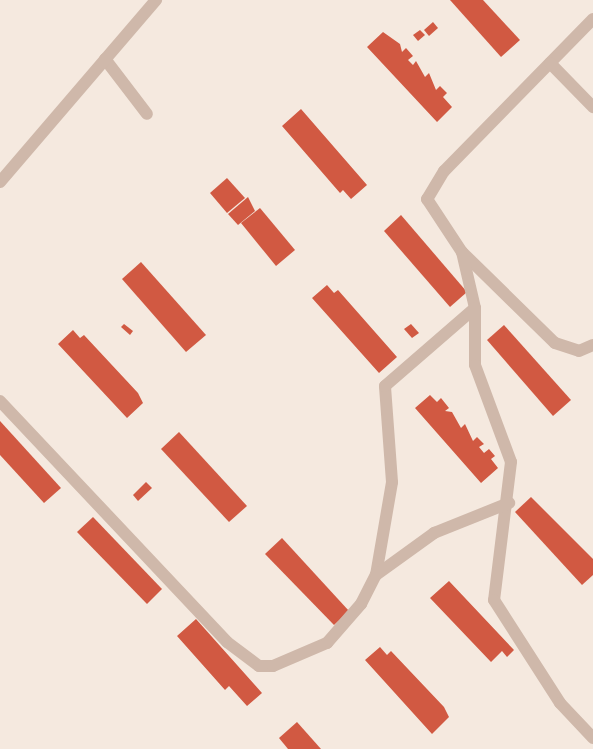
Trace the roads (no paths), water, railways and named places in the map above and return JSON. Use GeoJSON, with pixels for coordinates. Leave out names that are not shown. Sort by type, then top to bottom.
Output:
{"type":"FeatureCollection","features":[{"type":"Feature","properties":{"kind":"street"},"geometry":{"type":"LineString","coordinates":[[0,182],[156,0]]}},
{"type":"Feature","properties":{"kind":"street"},"geometry":{"type":"LineString","coordinates":[[593,19],[429,191],[430,209],[462,252],[555,343],[579,351],[593,345]]}},
{"type":"Feature","properties":{"kind":"street"},"geometry":{"type":"LineString","coordinates":[[105,59],[147,114]]}},
{"type":"Feature","properties":{"kind":"street"},"geometry":{"type":"LineString","coordinates":[[550,63],[593,108]]}},
{"type":"Feature","properties":{"kind":"street"},"geometry":{"type":"LineString","coordinates":[[462,252],[474,308],[475,365],[511,462],[509,503],[494,600],[560,703],[593,738]]}},
{"type":"Feature","properties":{"kind":"street"},"geometry":{"type":"LineString","coordinates":[[0,401],[227,642],[259,666],[285,663],[327,643],[353,617],[376,575],[392,482],[385,386],[474,308]]}},
{"type":"Feature","properties":{"kind":"street"},"geometry":{"type":"LineString","coordinates":[[376,575],[434,533],[509,503]]}}]}
